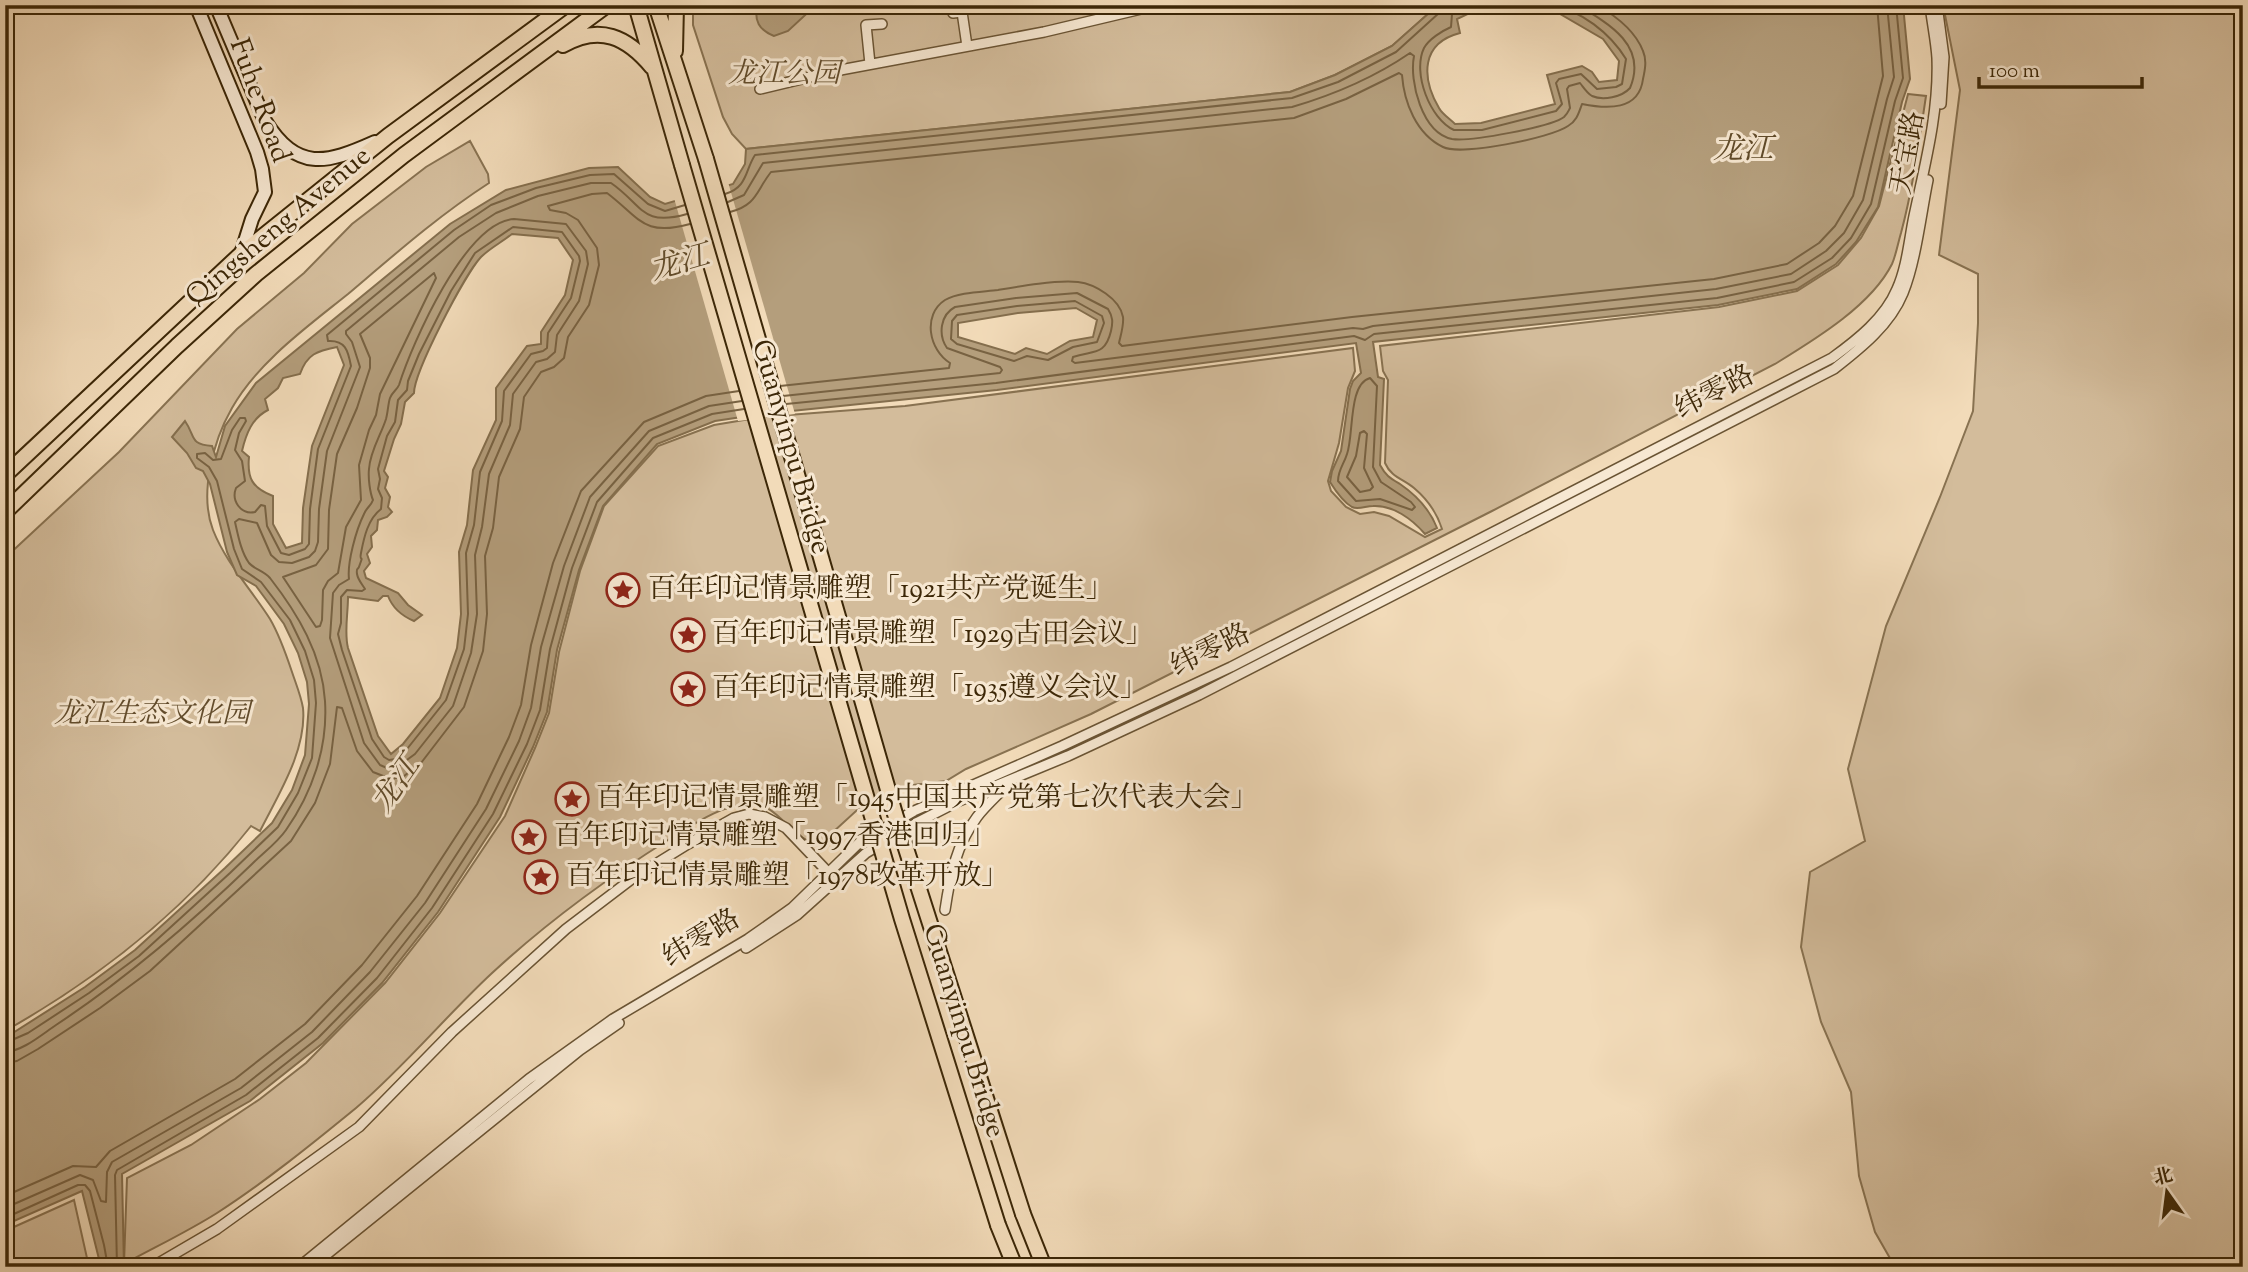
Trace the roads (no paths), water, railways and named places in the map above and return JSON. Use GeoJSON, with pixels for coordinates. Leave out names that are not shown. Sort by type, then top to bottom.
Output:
{"type":"FeatureCollection","features":[{"type":"Feature","properties":{"kind":"main road"},"geometry":{"type":"LineString","coordinates":[[546,20],[559,5]]}},
{"type":"Feature","properties":{"kind":"main road","name":"Qingsheng Avenue"},"geometry":{"type":"LineString","coordinates":[[5,475],[241,254],[388,136],[566,5]]}},
{"type":"Feature","properties":{"kind":"main road","name":"Qingsheng Avenue"},"geometry":{"type":"LineString","coordinates":[[5,512],[177,346],[256,274],[404,155],[607,5]]}},
{"type":"Feature","properties":{"kind":"main road","name":"Guanyinpu Bridge"},"geometry":{"type":"LineString","coordinates":[[636,5],[902,919],[998,1225],[1015,1267]]}},
{"type":"Feature","properties":{"kind":"main road"},"geometry":{"type":"LineString","coordinates":[[656,5],[679,77]]}},
{"type":"Feature","properties":{"kind":"main road"},"geometry":{"type":"LineString","coordinates":[[676,5],[675,56],[679,77]]}},
{"type":"Feature","properties":{"kind":"main road"},"geometry":{"type":"LineString","coordinates":[[528,65],[569,41],[592,35],[607,35],[621,38],[631,44],[656,72]]}},
{"type":"Feature","properties":{"kind":"main road","name":"Guanyinpu Bridge"},"geometry":{"type":"LineString","coordinates":[[679,77],[706,159],[895,814],[1023,1214],[1044,1267]]}},
{"type":"Feature","properties":{"kind":"street","name":"Fuhe Road"},"geometry":{"type":"LineString","coordinates":[[196,5],[262,169],[265,192],[252,219],[241,254]]}},
{"type":"Feature","properties":{"kind":"street","name":"Fuhe Road"},"geometry":{"type":"LineString","coordinates":[[216,5],[265,121],[286,148],[307,159],[317,160],[355,151],[388,136]]}},
{"type":"Feature","properties":{"kind":"street"},"geometry":{"type":"LineString","coordinates":[[760,89],[870,64],[1044,32],[1158,5]]}},
{"type":"Feature","properties":{"kind":"street"},"geometry":{"type":"LineString","coordinates":[[1893,303],[1933,128],[1937,58],[1930,5]]}},
{"type":"Feature","properties":{"kind":"street","name":"天宝路"},"geometry":{"type":"LineString","coordinates":[[1893,303],[1904,292],[1937,133],[1944,57],[1937,5]]}},
{"type":"Feature","properties":{"kind":"street"},"geometry":{"type":"LineString","coordinates":[[953,13],[962,12],[967,46]]}},
{"type":"Feature","properties":{"kind":"street"},"geometry":{"type":"LineString","coordinates":[[870,64],[866,25],[881,23]]}},
{"type":"Feature","properties":{"kind":"street","name":"纬零路"},"geometry":{"type":"LineString","coordinates":[[311,1267],[580,1051],[617,1024],[750,946],[797,915],[866,853],[959,801],[1009,782],[1199,695],[1834,369],[1864,346],[1893,303]]}},
{"type":"Feature","properties":{"kind":"street","name":"纬零路"},"geometry":{"type":"LineString","coordinates":[[299,1267],[529,1079],[613,1019],[748,940],[792,908],[860,842],[914,811],[1062,746],[1230,667],[1832,358],[1893,303]]}},
{"type":"Feature","properties":{"kind":"street"},"geometry":{"type":"LineString","coordinates":[[946,910],[949,882],[964,837],[979,814],[1009,782]]}},
{"type":"Feature","properties":{"kind":"street"},"geometry":{"type":"LineString","coordinates":[[152,1267],[217,1229],[359,1127],[452,1032],[566,929],[633,878],[688,844],[734,818],[749,814],[765,817],[786,828],[825,869]]}},
{"type":"Feature","properties":{"kind":"water"},"geometry":{"type":"Polygon","coordinates":[[[757,5],[816,5],[788,31],[774,36],[759,24],[756,16],[757,5]]]}},
{"type":"Feature","properties":{"kind":"water","name":"龙江"},"geometry":{"type":"Polygon","coordinates":[[[1438,5],[1478,5],[1476,10],[1457,19],[1460,33],[1438,45],[1431,53],[1428,63],[1427,73],[1433,96],[1440,110],[1455,124],[1481,123],[1555,104],[1547,75],[1582,66],[1592,72],[1599,82],[1617,80],[1619,61],[1603,39],[1560,14],[1507,5],[1903,5],[1910,79],[1902,102],[1878,207],[1856,242],[1836,264],[1797,289],[1718,305],[1373,342],[1378,377],[1384,379],[1380,465],[1388,476],[1417,498],[1431,515],[1437,528],[1425,534],[1395,510],[1380,506],[1352,507],[1342,499],[1330,482],[1341,451],[1350,389],[1361,373],[1356,343],[997,390],[762,414],[715,421],[657,444],[603,506],[579,570],[557,650],[547,712],[500,817],[438,912],[382,983],[323,1043],[250,1101],[122,1174],[124,1267],[101,1267],[82,1191],[5,1225],[5,1038],[85,987],[135,950],[225,868],[272,823],[292,790],[305,755],[309,704],[307,682],[298,653],[284,624],[256,586],[237,575],[227,552],[210,484],[203,471],[196,468],[172,437],[185,421],[194,439],[200,444],[212,446],[216,457],[225,426],[256,383],[450,224],[506,190],[589,168],[618,167],[650,197],[665,204],[733,184],[745,164],[746,149],[1290,92],[1335,75],[1392,46],[1438,5]],[[512,234],[488,251],[474,267],[453,302],[422,365],[414,393],[405,402],[401,424],[384,471],[388,477],[385,488],[390,497],[388,507],[392,512],[378,520],[377,530],[371,536],[372,547],[367,554],[370,563],[364,571],[366,578],[398,593],[422,615],[414,621],[406,617],[395,608],[388,596],[383,596],[378,601],[348,597],[348,648],[378,736],[391,754],[403,744],[440,698],[457,648],[461,614],[459,552],[467,525],[473,470],[496,420],[496,388],[527,346],[541,344],[541,332],[565,295],[573,260],[558,238],[512,234]],[[1076,308],[1018,313],[958,323],[958,337],[1015,354],[1026,348],[1047,354],[1070,341],[1093,337],[1097,320],[1076,308]],[[337,347],[318,352],[310,358],[300,374],[283,378],[278,388],[265,399],[268,410],[250,427],[242,451],[249,457],[252,481],[273,496],[273,524],[286,548],[302,543],[303,508],[312,446],[344,365],[337,347]]]}},
{"type":"Feature","properties":{"kind":"place","name":"百年印记情景雕塑「1921共产党诞生」"},"geometry":{"type":"Point","coordinates":[623,590]}},
{"type":"Feature","properties":{"kind":"place","name":"百年印记情景雕塑「1929古田会议」"},"geometry":{"type":"Point","coordinates":[688,635]}},
{"type":"Feature","properties":{"kind":"place","name":"百年印记情景雕塑「1935遵义会议」"},"geometry":{"type":"Point","coordinates":[688,689]}},
{"type":"Feature","properties":{"kind":"place","name":"百年印记情景雕塑「1945中国共产党第七次代表大会」"},"geometry":{"type":"Point","coordinates":[572,799]}},
{"type":"Feature","properties":{"kind":"place","name":"百年印记情景雕塑「1997香港回归」"},"geometry":{"type":"Point","coordinates":[529,837]}},
{"type":"Feature","properties":{"kind":"place","name":"百年印记情景雕塑「1978改革开放」"},"geometry":{"type":"Point","coordinates":[541,877]}},
{"type":"Feature","properties":{"kind":"park label","name":"龙江公园"},"geometry":{"type":"Point","coordinates":[784,75]}},
{"type":"Feature","properties":{"kind":"park label","name":"龙江生态文化园"},"geometry":{"type":"Point","coordinates":[152,715]}}]}
